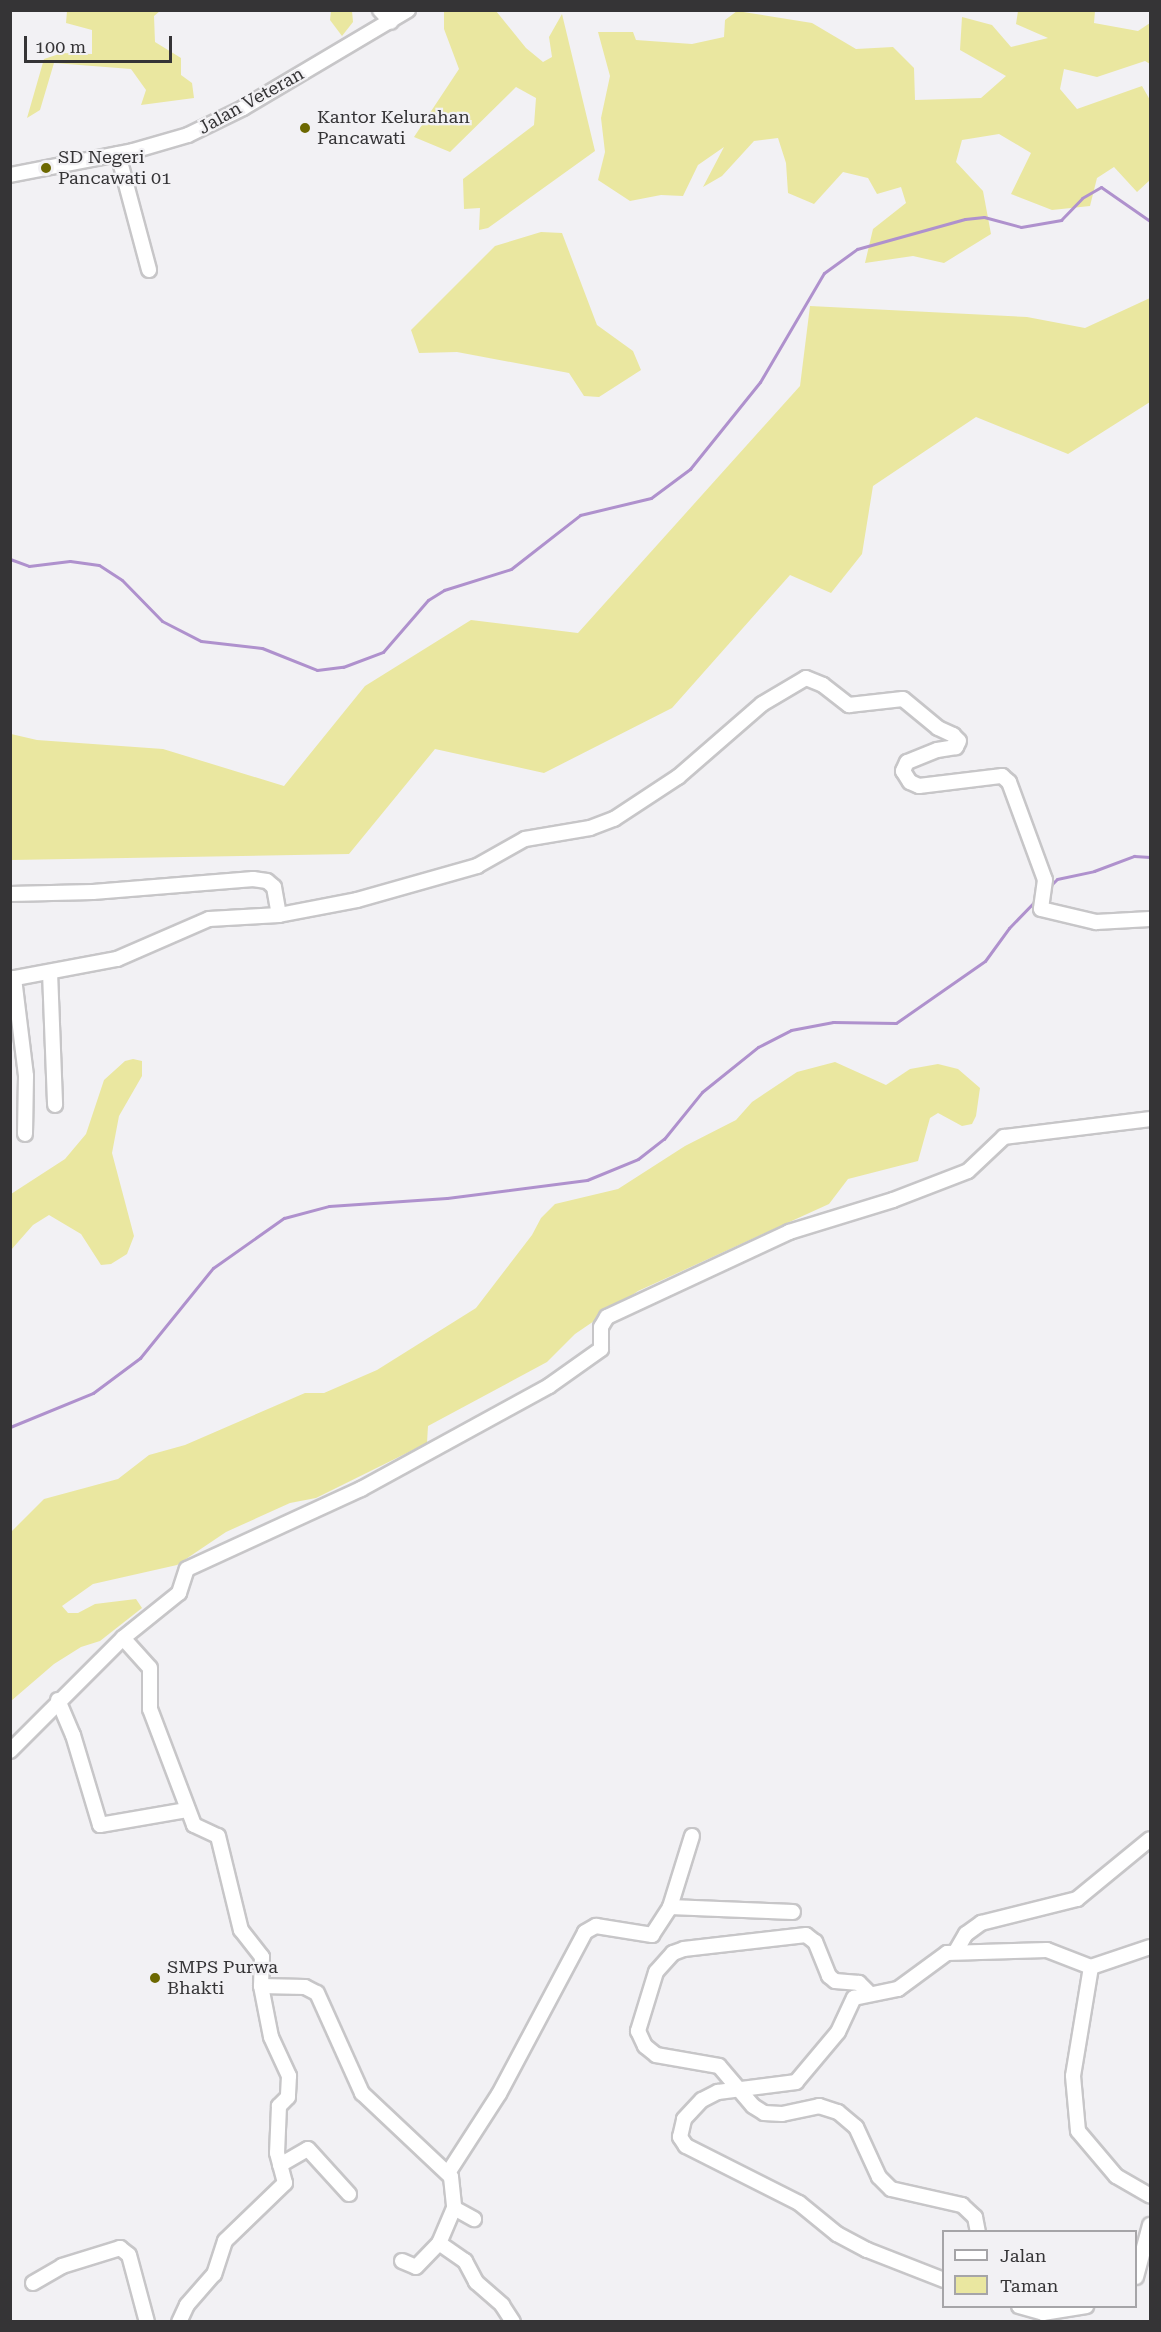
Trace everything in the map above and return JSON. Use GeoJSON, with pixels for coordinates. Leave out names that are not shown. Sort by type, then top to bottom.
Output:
{"type":"FeatureCollection","features":[{"type":"Feature","properties":{"kind":"street"},"geometry":{"type":"LineString","coordinates":[[380,10],[391,22]]}},
{"type":"Feature","properties":{"kind":"street","name":"Jalan Veteran"},"geometry":{"type":"LineString","coordinates":[[10,175],[118,154],[188,135],[216,123],[408,10]]}},
{"type":"Feature","properties":{"kind":"street"},"geometry":{"type":"LineString","coordinates":[[118,154],[149,270]]}},
{"type":"Feature","properties":{"kind":"street"},"geometry":{"type":"LineString","coordinates":[[25,1134],[26,1076],[12,978],[50,972],[132,953],[209,919],[279,915],[326,909],[477,866],[525,839],[590,828],[614,819],[678,777],[771,698],[806,678],[823,685],[849,705],[903,699],[938,728],[953,735],[958,741],[956,747],[937,750],[907,762],[903,771],[910,782],[919,786],[1002,776],[1009,782],[1045,880],[1041,909],[1096,922],[1150,919]]}},
{"type":"Feature","properties":{"kind":"street"},"geometry":{"type":"LineString","coordinates":[[10,894],[93,892],[253,879],[267,881],[274,887],[279,915]]}},
{"type":"Feature","properties":{"kind":"street"},"geometry":{"type":"LineString","coordinates":[[50,972],[55,1105]]}},
{"type":"Feature","properties":{"kind":"street"},"geometry":{"type":"LineString","coordinates":[[10,1751],[58,1700],[123,1638],[181,1591],[187,1569],[361,1489],[565,1376],[601,1349],[601,1327],[611,1315],[789,1232],[893,1200],[968,1171],[981,1162],[996,1141],[1004,1137],[1150,1119]]}},
{"type":"Feature","properties":{"kind":"street"},"geometry":{"type":"LineString","coordinates":[[123,1638],[150,1668],[150,1709],[187,1810],[197,1830],[218,1836],[241,1930],[262,1957],[261,1986],[271,2037],[289,2076],[288,2097],[279,2106],[280,2165],[285,2183],[225,2241],[214,2274],[187,2305],[179,2322]]}},
{"type":"Feature","properties":{"kind":"street"},"geometry":{"type":"LineString","coordinates":[[58,1700],[73,1735],[94,1816],[100,1825],[187,1810]]}},
{"type":"Feature","properties":{"kind":"street"},"geometry":{"type":"LineString","coordinates":[[448,2173],[500,2094],[585,1932],[596,1926],[652,1935],[670,1907],[692,1836]]}},
{"type":"Feature","properties":{"kind":"street"},"geometry":{"type":"LineString","coordinates":[[942,2279],[847,2239],[799,2203],[686,2146],[680,2137],[681,2128],[692,2108],[718,2092],[737,2087],[796,2082],[838,2032],[854,1998],[898,1989],[956,1951],[966,1934],[981,1923],[1077,1899],[1150,1839]]}},
{"type":"Feature","properties":{"kind":"street"},"geometry":{"type":"LineString","coordinates":[[670,1907],[793,1912]]}},
{"type":"Feature","properties":{"kind":"street"},"geometry":{"type":"LineString","coordinates":[[870,1994],[859,1983],[835,1981],[829,1976],[815,1942],[806,1935],[674,1953],[656,1972],[638,2023],[641,2041],[662,2056],[719,2066],[764,2113],[782,2114],[819,2106],[838,2112],[863,2137],[879,2177],[891,2189],[962,2205],[975,2217],[978,2230]]}},
{"type":"Feature","properties":{"kind":"street"},"geometry":{"type":"LineString","coordinates":[[956,1951],[1047,1950],[1091,1967],[1150,1947]]}},
{"type":"Feature","properties":{"kind":"street"},"geometry":{"type":"LineString","coordinates":[[1091,1967],[1073,2076],[1078,2131],[1116,2176],[1150,2196]]}},
{"type":"Feature","properties":{"kind":"street"},"geometry":{"type":"LineString","coordinates":[[261,1986],[305,1987],[317,1993],[362,2093],[448,2173],[454,2183],[454,2208],[439,2243],[416,2267],[402,2261]]}},
{"type":"Feature","properties":{"kind":"street"},"geometry":{"type":"LineString","coordinates":[[280,2165],[308,2148],[349,2194]]}},
{"type":"Feature","properties":{"kind":"street"},"geometry":{"type":"LineString","coordinates":[[454,2208],[474,2219]]}},
{"type":"Feature","properties":{"kind":"street"},"geometry":{"type":"LineString","coordinates":[[1137,2275],[1147,2254],[1150,2224]]}},
{"type":"Feature","properties":{"kind":"street"},"geometry":{"type":"LineString","coordinates":[[439,2243],[465,2261],[476,2282],[502,2305],[513,2322]]}},
{"type":"Feature","properties":{"kind":"street"},"geometry":{"type":"LineString","coordinates":[[33,2283],[62,2266],[120,2248],[129,2255],[147,2322]]}},
{"type":"Feature","properties":{"kind":"street"},"geometry":{"type":"LineString","coordinates":[[1023,2308],[1044,2313],[1079,2308]]}},
{"type":"Feature","properties":{"kind":"green space"},"geometry":{"type":"Polygon","coordinates":[[[67,11],[160,11],[154,16],[155,42],[181,58],[181,75],[192,83],[194,98],[141,105],[146,90],[131,69],[54,63],[40,110],[27,118],[44,59],[62,53],[92,54],[92,30],[66,23],[67,11]]]}},
{"type":"Feature","properties":{"kind":"green space"},"geometry":{"type":"Polygon","coordinates":[[[331,11],[352,11],[353,22],[342,36],[330,20],[331,11]]]}},
{"type":"Feature","properties":{"kind":"green space"},"geometry":{"type":"Polygon","coordinates":[[[444,11],[496,11],[526,48],[543,62],[552,57],[549,37],[562,14],[595,151],[488,228],[479,230],[480,208],[464,209],[463,179],[534,125],[536,98],[516,87],[450,152],[414,137],[459,69],[444,29],[444,11]]]}},
{"type":"Feature","properties":{"kind":"green space"},"geometry":{"type":"Polygon","coordinates":[[[737,11],[812,23],[856,49],[893,47],[914,68],[915,100],[981,98],[1006,76],[960,50],[962,17],[992,25],[1011,47],[1048,38],[1016,24],[1018,11],[1095,11],[1094,23],[1138,31],[1150,23],[1150,64],[1145,61],[1097,77],[1064,69],[1060,89],[1077,109],[1142,86],[1150,100],[1150,180],[1137,192],[1114,167],[1097,178],[1090,206],[1052,210],[1011,194],[1031,153],[999,134],[962,140],[956,162],[983,191],[991,234],[944,263],[913,256],[865,263],[873,229],[906,203],[901,187],[877,194],[868,178],[843,172],[814,204],[788,193],[786,163],[778,138],[754,141],[722,176],[703,187],[724,147],[698,165],[683,196],[661,195],[630,201],[598,180],[605,152],[601,118],[610,76],[598,32],[633,32],[636,40],[692,44],[724,37],[725,20],[737,11]]]}},
{"type":"Feature","properties":{"kind":"green space"},"geometry":{"type":"Polygon","coordinates":[[[541,232],[562,233],[597,325],[633,351],[641,370],[599,397],[584,396],[569,373],[457,352],[419,353],[411,330],[495,246],[541,232]]]}},
{"type":"Feature","properties":{"kind":"green space"},"geometry":{"type":"Polygon","coordinates":[[[1150,298],[1150,402],[1068,454],[976,417],[873,486],[862,554],[831,593],[790,575],[672,708],[544,773],[435,749],[349,854],[11,860],[11,734],[37,740],[163,749],[284,786],[365,686],[471,620],[578,633],[800,386],[810,306],[1027,317],[1085,328],[1150,298]]]}},
{"type":"Feature","properties":{"kind":"green space"},"geometry":{"type":"Polygon","coordinates":[[[133,1059],[142,1061],[142,1076],[119,1116],[112,1153],[134,1236],[127,1254],[111,1264],[101,1265],[81,1234],[49,1215],[33,1225],[11,1250],[11,1194],[65,1159],[86,1134],[104,1080],[125,1061],[133,1059]]]}},
{"type":"Feature","properties":{"kind":"green space"},"geometry":{"type":"Polygon","coordinates":[[[835,1062],[886,1085],[910,1069],[938,1064],[958,1069],[980,1088],[976,1116],[972,1124],[962,1126],[938,1113],[930,1118],[918,1161],[848,1179],[829,1204],[638,1291],[575,1334],[547,1362],[428,1426],[427,1443],[316,1498],[290,1503],[226,1532],[177,1565],[93,1584],[62,1606],[68,1613],[78,1613],[95,1604],[136,1599],[142,1608],[100,1641],[81,1647],[54,1664],[11,1701],[11,1532],[44,1499],[118,1479],[149,1455],[185,1445],[305,1393],[324,1393],[377,1370],[476,1308],[532,1235],[541,1218],[555,1204],[618,1189],[685,1146],[736,1120],[752,1102],[797,1072],[835,1062]]]}},
{"type":"Feature","properties":{"kind":"waterway"},"geometry":{"type":"LineString","coordinates":[[10,559],[29,566],[70,561],[99,565],[122,580],[162,621],[201,641],[262,648],[317,670],[343,667],[383,652],[428,600],[444,590],[511,569],[580,515],[651,498],[690,469],[760,382],[824,273],[857,249],[965,219],[984,217],[1021,227],[1061,220],[1082,198],[1101,187],[1150,221]]}},
{"type":"Feature","properties":{"kind":"waterway"},"geometry":{"type":"LineString","coordinates":[[1049,887],[1057,879],[1094,871],[1134,856],[1150,857]]}},
{"type":"Feature","properties":{"kind":"waterway"},"geometry":{"type":"LineString","coordinates":[[10,1427],[93,1393],[140,1358],[213,1268],[284,1218],[329,1206],[447,1198],[587,1180],[638,1159],[664,1139],[702,1092],[758,1047],[791,1030],[833,1022],[896,1023],[985,961],[1009,928],[1036,900]]}},
{"type":"Feature","properties":{"kind":"place","name":"Kantor Kelurahan Pancawati"},"geometry":{"type":"Point","coordinates":[305,128]}},
{"type":"Feature","properties":{"kind":"place","name":"SD Negeri Pancawati 01"},"geometry":{"type":"Point","coordinates":[46,168]}},
{"type":"Feature","properties":{"kind":"place","name":"SMPS Purwa Bhakti"},"geometry":{"type":"Point","coordinates":[155,1978]}}]}
